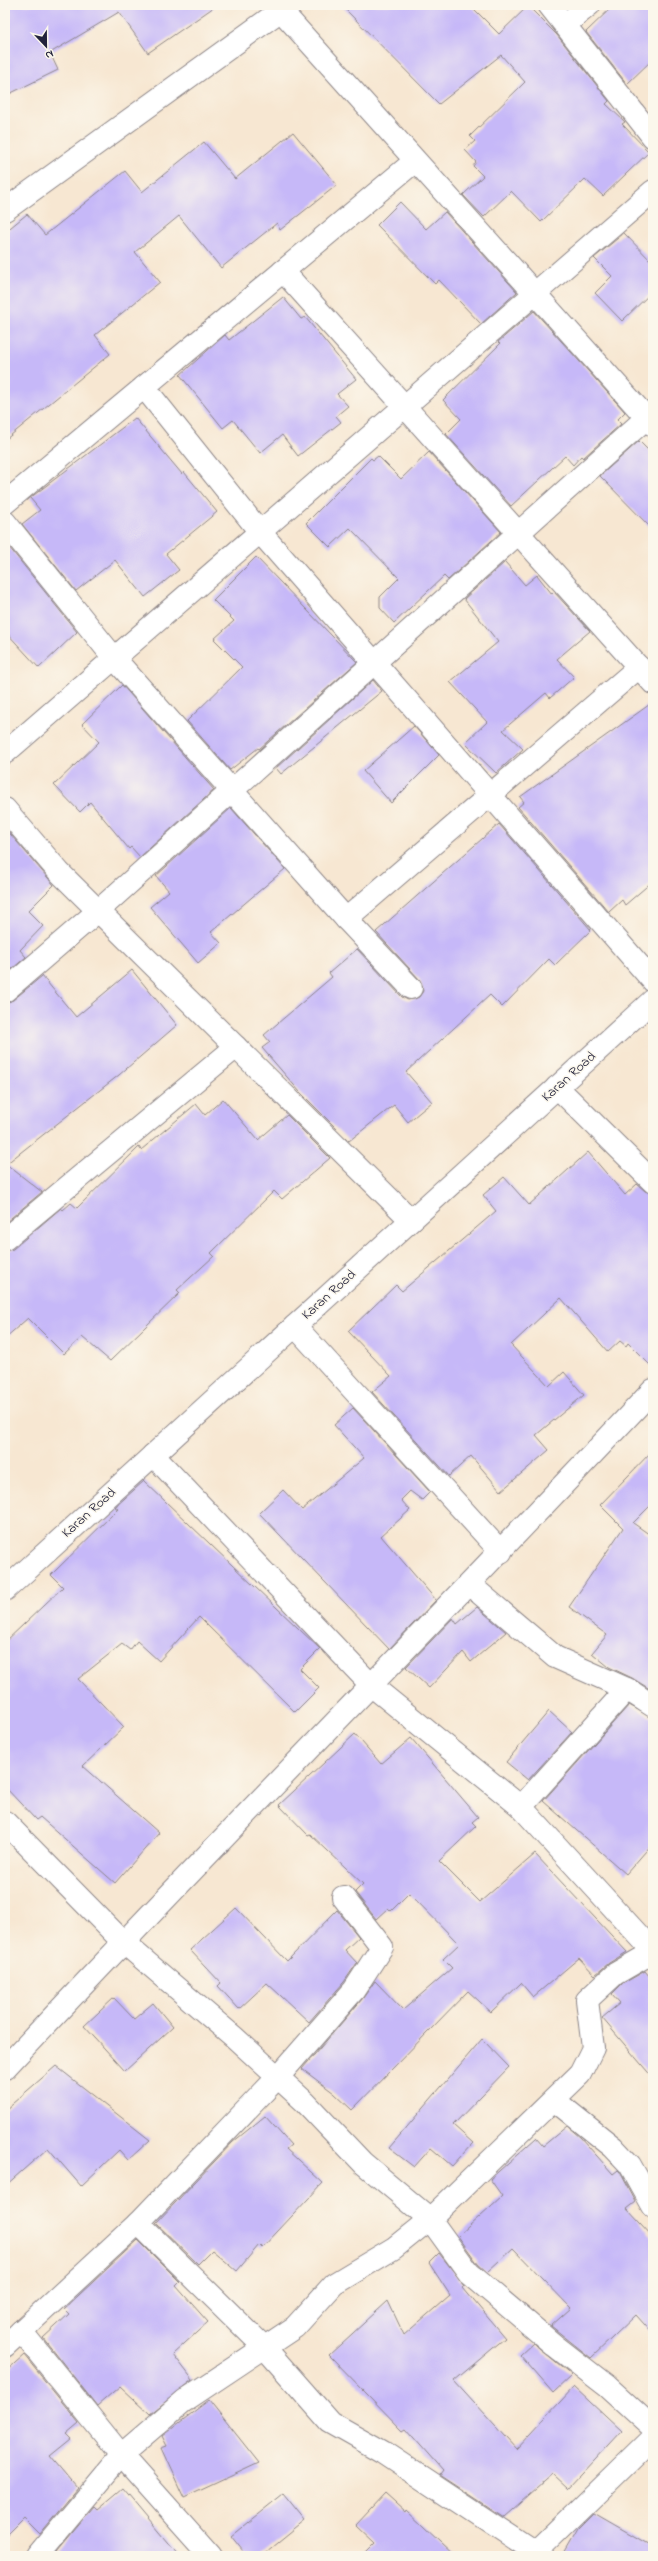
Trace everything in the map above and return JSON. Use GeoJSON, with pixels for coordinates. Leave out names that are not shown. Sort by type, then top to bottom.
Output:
{"type":"FeatureCollection","features":[{"type":"Feature","properties":{"kind":"street"},"geometry":{"type":"LineString","coordinates":[[549,5],[566,24],[653,137]]}},
{"type":"Feature","properties":{"kind":"street"},"geometry":{"type":"LineString","coordinates":[[566,24],[589,5]]}},
{"type":"Feature","properties":{"kind":"street"},"geometry":{"type":"LineString","coordinates":[[5,210],[282,7],[415,161],[534,293],[651,418],[518,533],[98,911],[5,991]]}},
{"type":"Feature","properties":{"kind":"street"},"geometry":{"type":"LineString","coordinates":[[5,503],[415,161]]}},
{"type":"Feature","properties":{"kind":"street"},"geometry":{"type":"LineString","coordinates":[[5,753],[653,191]]}},
{"type":"Feature","properties":{"kind":"street"},"geometry":{"type":"LineString","coordinates":[[283,271],[646,675],[490,795],[346,919]]}},
{"type":"Feature","properties":{"kind":"street"},"geometry":{"type":"LineString","coordinates":[[144,387],[260,532],[653,981]]}},
{"type":"Feature","properties":{"kind":"street"},"geometry":{"type":"LineString","coordinates":[[5,522],[114,658],[346,919],[411,988]]}},
{"type":"Feature","properties":{"kind":"street"},"geometry":{"type":"LineString","coordinates":[[5,809],[59,872],[411,1220]]}},
{"type":"Feature","properties":{"kind":"street","name":"Karan Road"},"geometry":{"type":"LineString","coordinates":[[5,1590],[653,1000]]}},
{"type":"Feature","properties":{"kind":"street"},"geometry":{"type":"LineString","coordinates":[[5,1239],[236,1047]]}},
{"type":"Feature","properties":{"kind":"street"},"geometry":{"type":"LineString","coordinates":[[557,1087],[653,1182]]}},
{"type":"Feature","properties":{"kind":"street"},"geometry":{"type":"LineString","coordinates":[[295,1326],[501,1552]]}},
{"type":"Feature","properties":{"kind":"street"},"geometry":{"type":"LineString","coordinates":[[5,2068],[123,1942],[501,1552],[653,1390]]}},
{"type":"Feature","properties":{"kind":"street"},"geometry":{"type":"LineString","coordinates":[[37,2556],[121,2455],[184,2401],[295,2327],[334,2284],[394,2248],[430,2219],[554,2100],[580,2074],[593,2048],[587,2000],[615,1974],[653,1951],[521,1807],[372,1686],[153,1456]]}},
{"type":"Feature","properties":{"kind":"street"},"geometry":{"type":"LineString","coordinates":[[470,1584],[555,1657],[627,1689],[653,1706]]}},
{"type":"Feature","properties":{"kind":"street"},"geometry":{"type":"LineString","coordinates":[[521,1807],[627,1689]]}},
{"type":"Feature","properties":{"kind":"street"},"geometry":{"type":"LineString","coordinates":[[5,1822],[123,1942],[305,2102],[363,2163],[430,2219],[469,2273],[554,2345],[607,2386],[653,2428]]}},
{"type":"Feature","properties":{"kind":"street"},"geometry":{"type":"LineString","coordinates":[[5,2346],[138,2223],[278,2078],[354,1990],[382,1947],[343,1897]]}},
{"type":"Feature","properties":{"kind":"street"},"geometry":{"type":"LineString","coordinates":[[554,2100],[613,2147],[630,2165],[653,2206]]}},
{"type":"Feature","properties":{"kind":"street"},"geometry":{"type":"LineString","coordinates":[[138,2223],[265,2348],[330,2422],[383,2452],[536,2555],[653,2438]]}},
{"type":"Feature","properties":{"kind":"street"},"geometry":{"type":"LineString","coordinates":[[21,2331],[121,2455],[211,2556]]}},
{"type":"Feature","properties":{"kind":"building"},"geometry":{"type":"Polygon","coordinates":[[[5,5],[217,5],[148,53],[119,12],[50,53],[58,70],[5,96],[5,5]]]}},
{"type":"Feature","properties":{"kind":"building"},"geometry":{"type":"Polygon","coordinates":[[[341,5],[470,5],[499,34],[528,6],[557,35],[609,101],[606,104],[625,122],[622,124],[649,152],[603,196],[585,179],[541,222],[511,191],[484,217],[463,195],[483,176],[473,166],[476,162],[465,150],[475,141],[470,136],[525,82],[501,55],[439,104],[341,5]]]}},
{"type":"Feature","properties":{"kind":"building"},"geometry":{"type":"Polygon","coordinates":[[[614,5],[653,5],[653,59],[627,84],[586,32],[614,5]]]}},
{"type":"Feature","properties":{"kind":"building"},"geometry":{"type":"Polygon","coordinates":[[[293,132],[337,185],[280,230],[277,223],[221,268],[179,216],[135,252],[160,282],[95,335],[110,354],[5,440],[5,232],[27,214],[45,235],[125,171],[142,192],[204,142],[235,179],[293,132]]]}},
{"type":"Feature","properties":{"kind":"building"},"geometry":{"type":"Polygon","coordinates":[[[400,202],[426,229],[445,212],[517,292],[481,324],[439,280],[435,284],[377,225],[400,202]]]}},
{"type":"Feature","properties":{"kind":"building"},"geometry":{"type":"Polygon","coordinates":[[[624,233],[653,263],[653,291],[622,321],[595,293],[612,276],[594,258],[624,233]]]}},
{"type":"Feature","properties":{"kind":"building"},"geometry":{"type":"Polygon","coordinates":[[[283,297],[301,319],[305,317],[356,379],[337,394],[348,406],[336,416],[341,422],[298,456],[282,435],[260,453],[233,420],[223,428],[180,375],[225,335],[229,340],[283,297]]]}},
{"type":"Feature","properties":{"kind":"building"},"geometry":{"type":"Polygon","coordinates":[[[534,311],[625,412],[617,420],[621,424],[583,458],[581,456],[573,465],[565,456],[511,506],[446,434],[461,419],[443,400],[500,344],[498,342],[534,311]]]}},
{"type":"Feature","properties":{"kind":"building"},"geometry":{"type":"Polygon","coordinates":[[[135,418],[182,474],[184,472],[217,512],[166,554],[179,570],[145,597],[115,560],[76,591],[22,524],[40,510],[30,498],[135,418]]]}},
{"type":"Feature","properties":{"kind":"building"},"geometry":{"type":"Polygon","coordinates":[[[639,441],[653,455],[653,530],[600,476],[639,441]]]}},
{"type":"Feature","properties":{"kind":"building"},"geometry":{"type":"Polygon","coordinates":[[[429,452],[501,532],[448,580],[444,576],[394,623],[380,608],[380,597],[399,578],[350,528],[330,547],[306,523],[371,458],[373,460],[378,456],[401,479],[429,452]]]}},
{"type":"Feature","properties":{"kind":"building"},"geometry":{"type":"Polygon","coordinates":[[[5,542],[77,632],[39,668],[5,631],[5,542]]]}},
{"type":"Feature","properties":{"kind":"building"},"geometry":{"type":"Polygon","coordinates":[[[256,557],[357,662],[259,749],[258,748],[230,770],[187,721],[242,667],[214,639],[234,621],[213,600],[256,557]]]}},
{"type":"Feature","properties":{"kind":"building"},"geometry":{"type":"Polygon","coordinates":[[[505,562],[525,585],[537,575],[552,594],[554,592],[590,631],[557,659],[574,677],[550,698],[546,693],[503,730],[523,749],[496,773],[465,743],[487,722],[450,682],[498,642],[464,599],[505,562]]]}},
{"type":"Feature","properties":{"kind":"building"},"geometry":{"type":"Polygon","coordinates":[[[373,680],[382,691],[281,774],[276,768],[373,680]]]}},
{"type":"Feature","properties":{"kind":"building"},"geometry":{"type":"Polygon","coordinates":[[[122,685],[214,790],[140,857],[131,847],[129,849],[90,802],[80,812],[54,785],[99,742],[82,724],[122,685]]]}},
{"type":"Feature","properties":{"kind":"building"},"geometry":{"type":"Polygon","coordinates":[[[653,702],[653,881],[625,905],[622,900],[609,912],[518,807],[524,802],[520,797],[653,702]]]}},
{"type":"Feature","properties":{"kind":"building"},"geometry":{"type":"Polygon","coordinates":[[[414,726],[439,755],[391,803],[363,771],[414,726]]]}},
{"type":"Feature","properties":{"kind":"building"},"geometry":{"type":"Polygon","coordinates":[[[231,808],[285,869],[211,932],[221,943],[198,963],[150,907],[169,891],[156,876],[231,808]]]}},
{"type":"Feature","properties":{"kind":"building"},"geometry":{"type":"Polygon","coordinates":[[[499,824],[591,930],[555,965],[549,959],[502,1007],[490,995],[406,1072],[432,1102],[408,1122],[394,1105],[349,1141],[300,1092],[262,1048],[270,1042],[264,1035],[332,977],[329,973],[357,949],[402,997],[408,1000],[419,997],[423,991],[420,980],[376,932],[499,824]]]}},
{"type":"Feature","properties":{"kind":"building"},"geometry":{"type":"Polygon","coordinates":[[[5,828],[54,885],[28,911],[43,926],[20,950],[26,957],[5,975],[5,828]]]}},
{"type":"Feature","properties":{"kind":"building"},"geometry":{"type":"Polygon","coordinates":[[[132,970],[177,1025],[119,1075],[6,1164],[42,1192],[5,1223],[5,1003],[13,1000],[42,976],[76,1017],[132,970]]]}},
{"type":"Feature","properties":{"kind":"building"},"geometry":{"type":"Polygon","coordinates":[[[223,1099],[258,1140],[287,1115],[330,1158],[282,1199],[274,1191],[211,1253],[214,1256],[177,1290],[180,1293],[110,1361],[82,1337],[64,1354],[28,1318],[5,1338],[5,1251],[13,1249],[61,1208],[63,1210],[71,1203],[77,1208],[139,1147],[141,1150],[196,1104],[205,1115],[223,1099]]]}},
{"type":"Feature","properties":{"kind":"building"},"geometry":{"type":"Polygon","coordinates":[[[588,1152],[625,1195],[637,1184],[645,1191],[653,1194],[653,1368],[628,1343],[626,1346],[620,1341],[608,1352],[561,1298],[511,1345],[549,1386],[564,1372],[584,1395],[536,1435],[549,1450],[501,1491],[471,1456],[449,1476],[372,1392],[391,1376],[348,1331],[396,1285],[402,1291],[496,1211],[483,1195],[504,1177],[529,1205],[588,1152]]]}},
{"type":"Feature","properties":{"kind":"building"},"geometry":{"type":"Polygon","coordinates":[[[353,1408],[430,1492],[422,1500],[410,1491],[401,1500],[410,1510],[381,1536],[436,1600],[389,1649],[259,1513],[283,1490],[302,1510],[364,1458],[334,1425],[353,1408]]]}},
{"type":"Feature","properties":{"kind":"building"},"geometry":{"type":"Polygon","coordinates":[[[653,1450],[653,1503],[633,1523],[653,1537],[653,1691],[632,1678],[609,1667],[592,1653],[607,1635],[569,1607],[623,1528],[600,1505],[653,1450]]]}},
{"type":"Feature","properties":{"kind":"building"},"geometry":{"type":"Polygon","coordinates":[[[144,1481],[320,1649],[300,1669],[319,1688],[295,1712],[199,1617],[159,1661],[137,1641],[130,1650],[122,1644],[78,1679],[124,1727],[83,1766],[159,1833],[115,1883],[40,1817],[36,1820],[5,1787],[5,1642],[63,1587],[51,1575],[118,1509],[115,1507],[144,1481]]]}},
{"type":"Feature","properties":{"kind":"building"},"geometry":{"type":"Polygon","coordinates":[[[477,1607],[506,1632],[471,1662],[463,1652],[429,1688],[406,1667],[453,1618],[457,1624],[477,1607]]]}},
{"type":"Feature","properties":{"kind":"building"},"geometry":{"type":"Polygon","coordinates":[[[629,1705],[653,1718],[653,1843],[626,1874],[543,1801],[629,1705]]]}},
{"type":"Feature","properties":{"kind":"building"},"geometry":{"type":"Polygon","coordinates":[[[549,1711],[572,1732],[528,1780],[506,1762],[549,1711]]]}},
{"type":"Feature","properties":{"kind":"building"},"geometry":{"type":"Polygon","coordinates":[[[355,1734],[381,1764],[411,1738],[478,1817],[472,1822],[476,1826],[439,1861],[480,1902],[535,1854],[627,1952],[609,1963],[595,1975],[579,1958],[533,1997],[521,1983],[491,2012],[468,1991],[352,2110],[334,2093],[302,2069],[363,1998],[375,1981],[403,2010],[452,1968],[443,1959],[459,1944],[409,1893],[391,1911],[388,1908],[376,1919],[355,1892],[363,1884],[310,1834],[308,1835],[279,1805],[355,1734]]]}},
{"type":"Feature","properties":{"kind":"building"},"geometry":{"type":"Polygon","coordinates":[[[236,1908],[287,1961],[337,1910],[359,1937],[345,1950],[357,1963],[344,1982],[309,2022],[267,1983],[239,2009],[218,1986],[221,1983],[190,1950],[236,1908]]]}},
{"type":"Feature","properties":{"kind":"building"},"geometry":{"type":"Polygon","coordinates":[[[645,1971],[650,1977],[653,1975],[653,2078],[602,2018],[620,2003],[612,1994],[622,1984],[645,1971]]]}},
{"type":"Feature","properties":{"kind":"building"},"geometry":{"type":"Polygon","coordinates":[[[114,1998],[134,2019],[153,2003],[173,2027],[125,2071],[84,2026],[114,1998]]]}},
{"type":"Feature","properties":{"kind":"building"},"geometry":{"type":"Polygon","coordinates":[[[482,2039],[509,2067],[453,2125],[473,2143],[452,2166],[431,2148],[414,2167],[389,2148],[482,2039]]]}},
{"type":"Feature","properties":{"kind":"building"},"geometry":{"type":"Polygon","coordinates":[[[56,2066],[150,2140],[128,2160],[119,2150],[81,2186],[48,2148],[5,2186],[5,2110],[56,2066]]]}},
{"type":"Feature","properties":{"kind":"building"},"geometry":{"type":"Polygon","coordinates":[[[265,2116],[291,2145],[286,2149],[323,2183],[262,2248],[259,2245],[237,2271],[212,2250],[198,2264],[156,2223],[233,2142],[265,2116]]]}},
{"type":"Feature","properties":{"kind":"building"},"geometry":{"type":"Polygon","coordinates":[[[567,2126],[580,2137],[613,2174],[618,2170],[620,2172],[636,2202],[627,2209],[653,2237],[653,2334],[636,2315],[591,2358],[551,2326],[571,2308],[513,2248],[487,2272],[478,2264],[458,2236],[502,2196],[490,2179],[536,2138],[543,2146],[567,2126]]]}},
{"type":"Feature","properties":{"kind":"building"},"geometry":{"type":"Polygon","coordinates":[[[138,2240],[180,2282],[176,2286],[208,2322],[173,2354],[193,2380],[150,2414],[120,2386],[97,2406],[43,2338],[69,2314],[64,2309],[138,2240]]]}},
{"type":"Feature","properties":{"kind":"building"},"geometry":{"type":"Polygon","coordinates":[[[439,2253],[465,2286],[463,2288],[505,2338],[454,2381],[516,2449],[574,2387],[621,2431],[568,2488],[553,2474],[504,2517],[440,2475],[443,2471],[406,2429],[403,2431],[329,2355],[388,2301],[404,2335],[450,2295],[429,2263],[439,2253]]]}},
{"type":"Feature","properties":{"kind":"building"},"geometry":{"type":"Polygon","coordinates":[[[533,2343],[572,2375],[553,2393],[520,2355],[533,2343]]]}},
{"type":"Feature","properties":{"kind":"building"},"geometry":{"type":"Polygon","coordinates":[[[24,2355],[79,2423],[66,2434],[71,2439],[50,2456],[77,2488],[39,2534],[23,2518],[5,2536],[5,2372],[24,2355]]]}},
{"type":"Feature","properties":{"kind":"building"},"geometry":{"type":"Polygon","coordinates":[[[209,2400],[259,2463],[184,2498],[161,2448],[167,2446],[162,2436],[209,2400]]]}},
{"type":"Feature","properties":{"kind":"building"},"geometry":{"type":"Polygon","coordinates":[[[123,2488],[180,2556],[62,2556],[57,2551],[94,2507],[97,2510],[123,2488]]]}},
{"type":"Feature","properties":{"kind":"building"},"geometry":{"type":"Polygon","coordinates":[[[283,2494],[305,2521],[262,2556],[247,2556],[231,2536],[283,2494]]]}},
{"type":"Feature","properties":{"kind":"building"},"geometry":{"type":"Polygon","coordinates":[[[385,2494],[405,2512],[406,2510],[455,2556],[362,2556],[375,2543],[356,2525],[385,2494]]]}},
{"type":"Feature","properties":{"kind":"building"},"geometry":{"type":"Polygon","coordinates":[[[594,2513],[653,2547],[653,2556],[562,2556],[577,2530],[594,2513]]]}}]}
